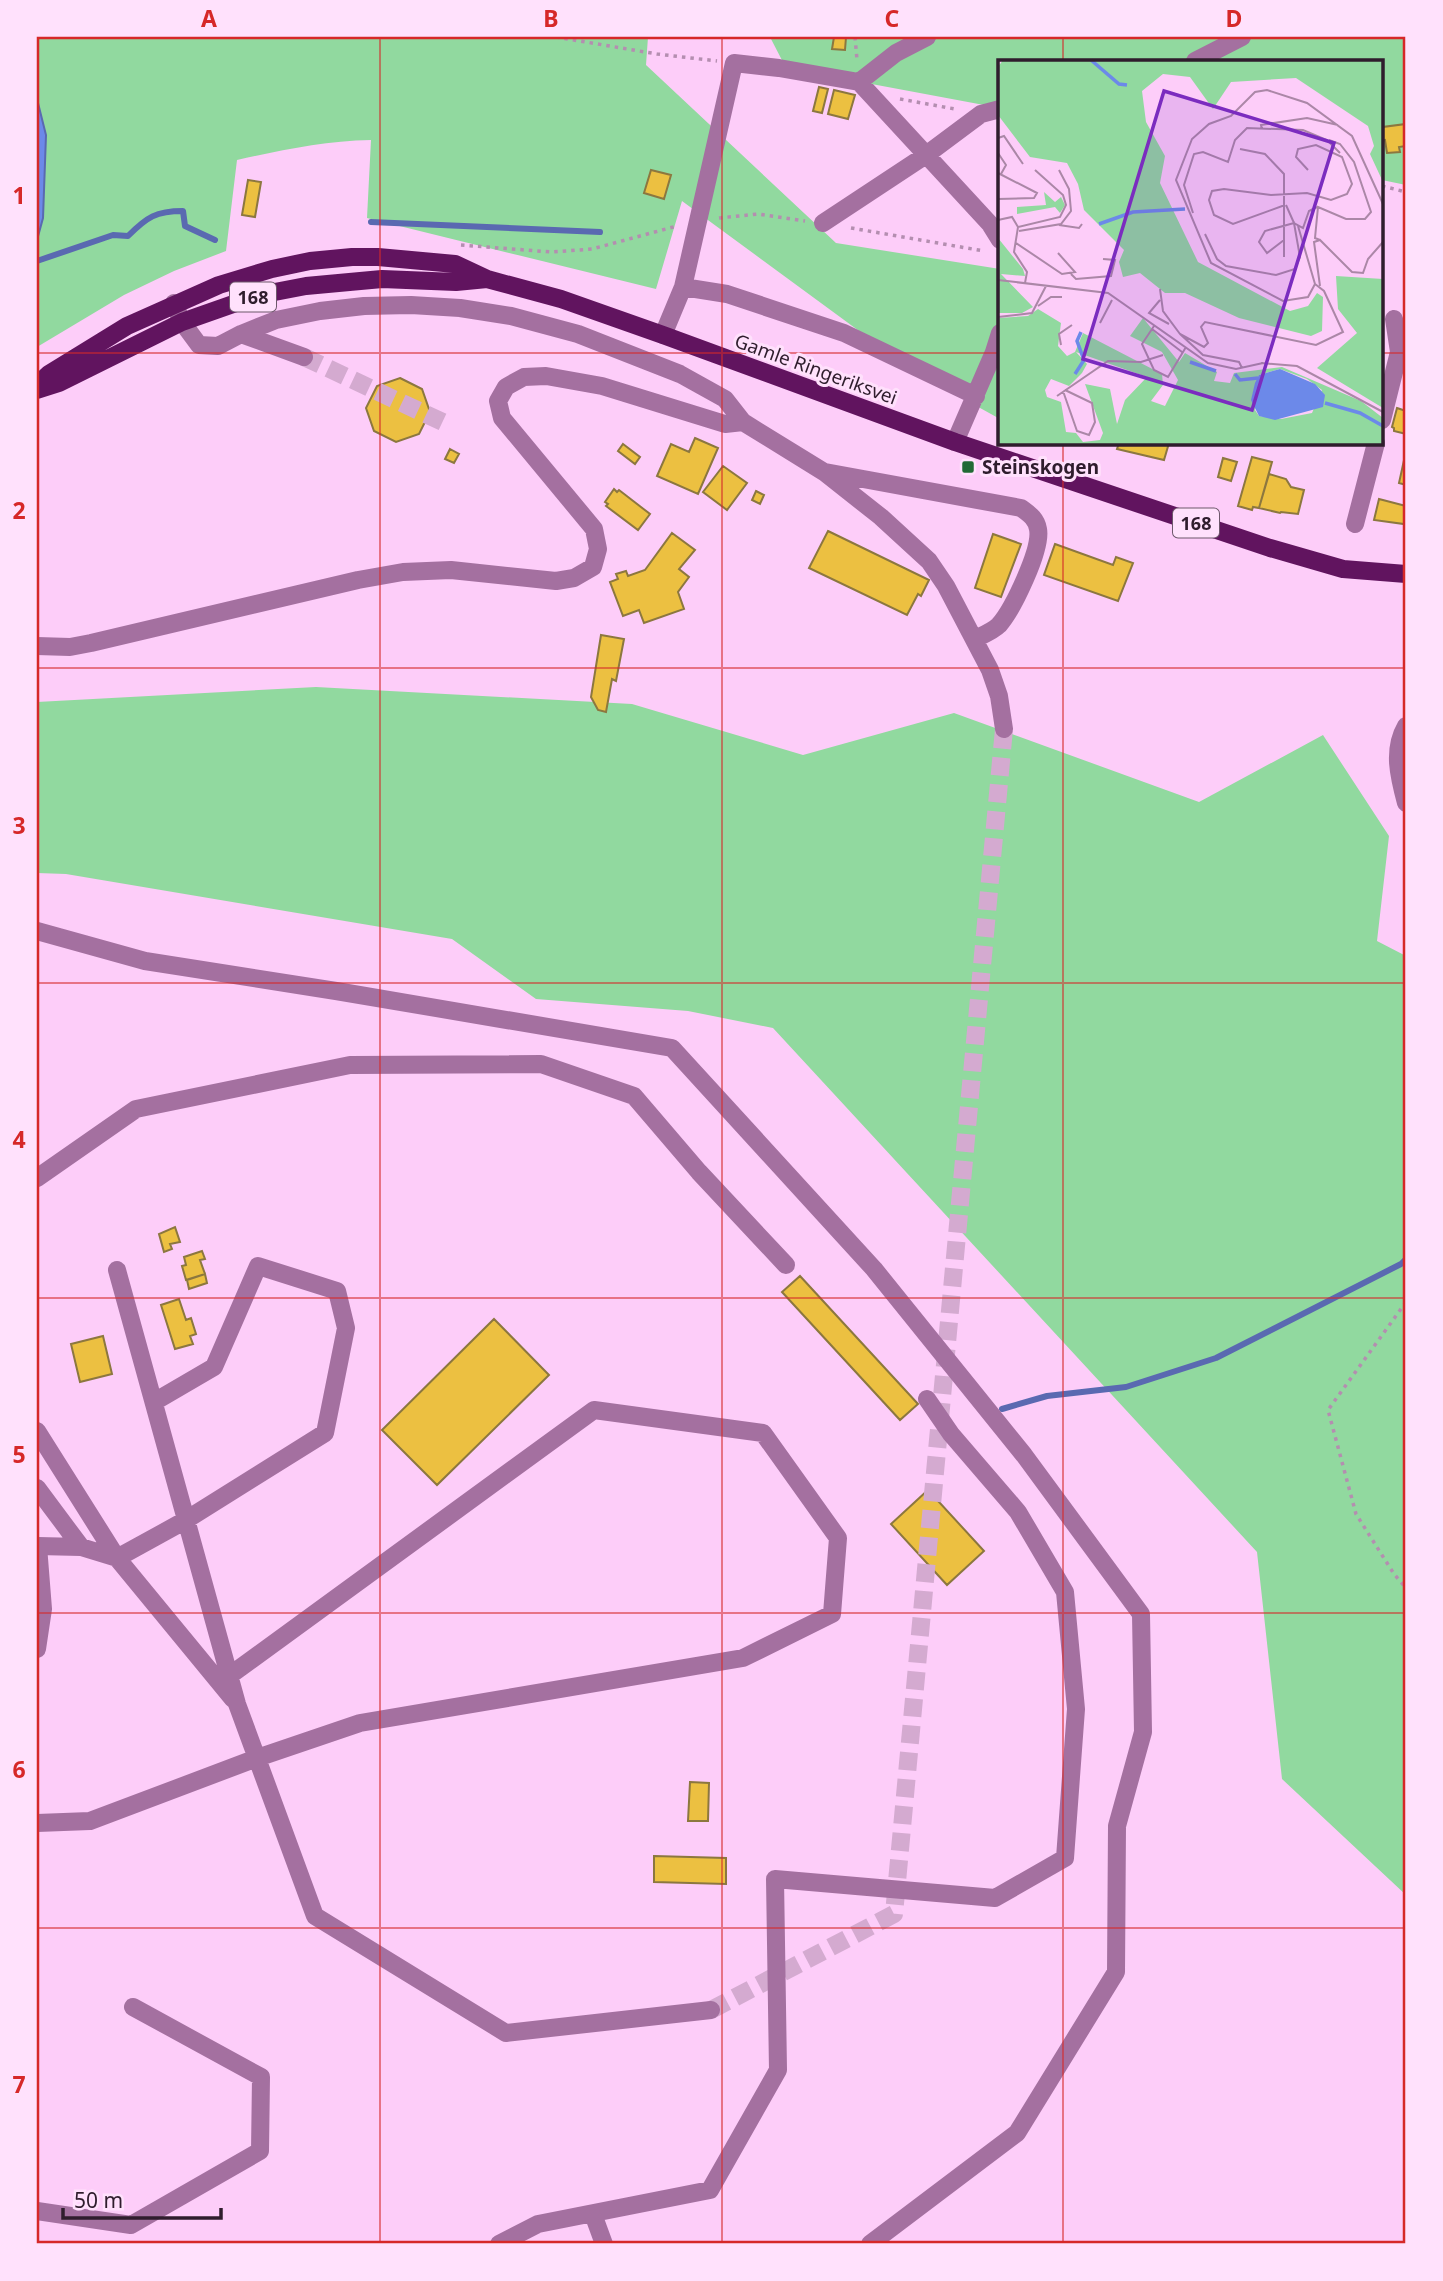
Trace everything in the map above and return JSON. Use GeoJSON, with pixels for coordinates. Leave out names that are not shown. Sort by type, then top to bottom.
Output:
{"type":"FeatureCollection","features":[{"type":"Feature","properties":{"kind":"main road","name":"Gamle Ringeriksvei"},"geometry":{"type":"LineString","coordinates":[[37,387],[49,374],[127,326],[219,285],[272,269],[310,261],[352,257],[455,264],[487,279],[561,299],[955,442],[1310,560],[1343,569],[1406,574]]}},
{"type":"Feature","properties":{"kind":"main road","name":"Gamle Ringeriksvei"},"geometry":{"type":"LineString","coordinates":[[37,387],[59,383],[181,322],[259,295],[306,286],[382,279],[456,282],[487,279]]}},
{"type":"Feature","properties":{"kind":"street"},"geometry":{"type":"LineString","coordinates":[[859,82],[896,53],[927,37]]}},
{"type":"Feature","properties":{"kind":"street"},"geometry":{"type":"LineString","coordinates":[[1197,60],[1242,37]]}},
{"type":"Feature","properties":{"kind":"street"},"geometry":{"type":"LineString","coordinates":[[663,335],[683,287],[734,63],[859,82],[926,155],[995,217]]}},
{"type":"Feature","properties":{"kind":"street"},"geometry":{"type":"LineString","coordinates":[[823,223],[926,155],[981,114],[998,110]]}},
{"type":"Feature","properties":{"kind":"street"},"geometry":{"type":"LineString","coordinates":[[683,287],[727,294],[844,333],[976,396]]}},
{"type":"Feature","properties":{"kind":"street"},"geometry":{"type":"LineString","coordinates":[[174,303],[181,322],[199,345],[218,346],[276,320],[320,311],[364,306],[460,308],[511,316],[578,334],[680,373],[725,399],[743,422],[824,472],[881,517],[929,561],[946,586],[990,670],[999,696],[1004,729]]}},
{"type":"Feature","properties":{"kind":"street"},"geometry":{"type":"LineString","coordinates":[[1384,412],[1399,352],[1394,318]]}},
{"type":"Feature","properties":{"kind":"street"},"geometry":{"type":"LineString","coordinates":[[241,334],[304,357]]}},
{"type":"Feature","properties":{"kind":"street"},"geometry":{"type":"LineString","coordinates":[[955,442],[998,338]]}},
{"type":"Feature","properties":{"kind":"street"},"geometry":{"type":"LineString","coordinates":[[37,646],[70,647],[91,643],[358,580],[403,572],[451,570],[556,581],[574,578],[593,567],[598,549],[594,529],[502,418],[498,401],[506,387],[524,377],[546,376],[602,386],[725,424],[743,422]]}},
{"type":"Feature","properties":{"kind":"street"},"geometry":{"type":"LineString","coordinates":[[1355,524],[1376,444]]}},
{"type":"Feature","properties":{"kind":"street"},"geometry":{"type":"LineString","coordinates":[[824,472],[1021,508],[1034,518],[1038,529],[1037,547],[1013,605],[997,627],[975,639]]}},
{"type":"Feature","properties":{"kind":"street"},"geometry":{"type":"LineString","coordinates":[[1406,726],[1398,746],[1398,773],[1406,803]]}},
{"type":"Feature","properties":{"kind":"street"},"geometry":{"type":"LineString","coordinates":[[37,931],[145,961],[672,1048],[874,1269],[1024,1455],[1141,1614],[1143,1732],[1117,1826],[1116,1972],[1017,2133],[870,2244]]}},
{"type":"Feature","properties":{"kind":"street"},"geometry":{"type":"LineString","coordinates":[[37,1178],[136,1110],[350,1065],[541,1064],[634,1097],[699,1172],[786,1265]]}},
{"type":"Feature","properties":{"kind":"street"},"geometry":{"type":"LineString","coordinates":[[37,1649],[43,1609],[38,1546],[81,1547],[117,1558],[186,1520],[326,1433],[346,1328],[337,1291],[258,1266],[214,1367],[154,1402]]}},
{"type":"Feature","properties":{"kind":"street"},"geometry":{"type":"LineString","coordinates":[[117,1270],[237,1704],[315,1916],[506,2033],[712,2010]]}},
{"type":"Feature","properties":{"kind":"street"},"geometry":{"type":"LineString","coordinates":[[499,2244],[538,2224],[710,2190],[778,2070],[775,1880],[995,1898],[1065,1858],[1076,1709],[1065,1592],[1018,1512],[951,1434],[927,1399]]}},
{"type":"Feature","properties":{"kind":"street"},"geometry":{"type":"LineString","coordinates":[[37,1823],[90,1821],[257,1758],[360,1723],[743,1658],[832,1614],[838,1538],[763,1433],[594,1410],[229,1676]]}},
{"type":"Feature","properties":{"kind":"street"},"geometry":{"type":"LineString","coordinates":[[37,1431],[117,1558],[237,1704]]}},
{"type":"Feature","properties":{"kind":"street"},"geometry":{"type":"LineString","coordinates":[[37,1488],[81,1547]]}},
{"type":"Feature","properties":{"kind":"street"},"geometry":{"type":"LineString","coordinates":[[37,2211],[131,2225],[260,2151],[261,2077],[134,2007]]}},
{"type":"Feature","properties":{"kind":"street"},"geometry":{"type":"LineString","coordinates":[[593,2214],[604,2244]]}},
{"type":"Feature","properties":{"kind":"path"},"geometry":{"type":"LineString","coordinates":[[556,37],[657,54],[734,63]]}},
{"type":"Feature","properties":{"kind":"path"},"geometry":{"type":"LineString","coordinates":[[891,95],[902,100],[981,114]]}},
{"type":"Feature","properties":{"kind":"path"},"geometry":{"type":"LineString","coordinates":[[1384,187],[1406,192]]}},
{"type":"Feature","properties":{"kind":"path"},"geometry":{"type":"LineString","coordinates":[[1406,1302],[1328,1410],[1356,1514],[1394,1574],[1406,1588]]}},
{"type":"Feature","properties":{"kind":"green space"},"geometry":{"type":"Polygon","coordinates":[[[37,37],[648,37],[646,65],[836,243],[998,269],[998,418],[915,372],[682,201],[656,289],[367,218],[371,140],[320,144],[237,160],[226,251],[174,271],[124,295],[37,347],[37,240],[43,218],[46,135],[37,99],[37,37]]]}},
{"type":"Feature","properties":{"kind":"green space"},"geometry":{"type":"Polygon","coordinates":[[[770,37],[1406,37],[1406,185],[1384,180],[1384,60],[998,60],[998,108],[786,68],[770,37]]]}},
{"type":"Feature","properties":{"kind":"green space"},"geometry":{"type":"Polygon","coordinates":[[[316,687],[632,704],[803,755],[954,713],[1199,802],[1323,735],[1389,836],[1377,941],[1406,956],[1406,1895],[1282,1779],[1257,1552],[773,1028],[688,1011],[536,999],[452,939],[66,874],[37,873],[37,702],[316,687]]]}},
{"type":"Feature","properties":{"kind":"water"},"geometry":{"type":"Polygon","coordinates":[[[37,99],[46,135],[43,218],[37,240],[37,99]]]}},
{"type":"Feature","properties":{"kind":"building"},"geometry":{"type":"Polygon","coordinates":[[[834,37],[846,37],[845,50],[832,49],[834,37]]]}},
{"type":"Feature","properties":{"kind":"building"},"geometry":{"type":"Polygon","coordinates":[[[819,87],[828,89],[822,113],[813,111],[819,87]]]}},
{"type":"Feature","properties":{"kind":"building"},"geometry":{"type":"Polygon","coordinates":[[[834,90],[855,95],[848,119],[828,114],[834,90]]]}},
{"type":"Feature","properties":{"kind":"building"},"geometry":{"type":"Polygon","coordinates":[[[1406,124],[1406,146],[1399,147],[1400,152],[1387,153],[1384,127],[1406,124]]]}},
{"type":"Feature","properties":{"kind":"building"},"geometry":{"type":"Polygon","coordinates":[[[651,170],[671,175],[664,199],[644,193],[651,170]]]}},
{"type":"Feature","properties":{"kind":"building"},"geometry":{"type":"Polygon","coordinates":[[[248,180],[261,182],[255,217],[242,215],[248,180]]]}},
{"type":"Feature","properties":{"kind":"building"},"geometry":{"type":"Polygon","coordinates":[[[400,378],[422,389],[430,412],[419,434],[396,442],[374,431],[366,408],[377,386],[400,378]]]}},
{"type":"Feature","properties":{"kind":"building"},"geometry":{"type":"Polygon","coordinates":[[[1397,408],[1406,411],[1406,434],[1394,431],[1392,427],[1397,408]]]}},
{"type":"Feature","properties":{"kind":"building"},"geometry":{"type":"Polygon","coordinates":[[[695,438],[718,448],[698,494],[657,476],[671,444],[689,452],[695,438]]]}},
{"type":"Feature","properties":{"kind":"building"},"geometry":{"type":"Polygon","coordinates":[[[623,444],[640,457],[635,464],[618,451],[623,444]]]}},
{"type":"Feature","properties":{"kind":"building"},"geometry":{"type":"Polygon","coordinates":[[[1119,444],[1169,444],[1164,460],[1117,449],[1119,444]]]}},
{"type":"Feature","properties":{"kind":"building"},"geometry":{"type":"Polygon","coordinates":[[[450,449],[459,454],[454,463],[445,459],[450,449]]]}},
{"type":"Feature","properties":{"kind":"building"},"geometry":{"type":"Polygon","coordinates":[[[1406,451],[1406,485],[1399,483],[1406,451]]]}},
{"type":"Feature","properties":{"kind":"building"},"geometry":{"type":"Polygon","coordinates":[[[1252,457],[1272,462],[1259,508],[1253,507],[1252,510],[1238,506],[1252,457]]]}},
{"type":"Feature","properties":{"kind":"building"},"geometry":{"type":"Polygon","coordinates":[[[1223,458],[1237,462],[1231,481],[1218,477],[1223,458]]]}},
{"type":"Feature","properties":{"kind":"building"},"geometry":{"type":"Polygon","coordinates":[[[723,466],[747,483],[727,510],[703,492],[723,466]]]}},
{"type":"Feature","properties":{"kind":"building"},"geometry":{"type":"Polygon","coordinates":[[[1269,474],[1286,479],[1291,487],[1304,490],[1298,514],[1259,508],[1269,474]]]}},
{"type":"Feature","properties":{"kind":"building"},"geometry":{"type":"Polygon","coordinates":[[[614,489],[650,514],[638,530],[606,506],[608,504],[605,502],[614,489]]]}},
{"type":"Feature","properties":{"kind":"building"},"geometry":{"type":"Polygon","coordinates":[[[756,491],[764,495],[760,504],[752,500],[756,491]]]}},
{"type":"Feature","properties":{"kind":"building"},"geometry":{"type":"Polygon","coordinates":[[[1379,499],[1406,506],[1404,524],[1374,520],[1379,499]]]}},
{"type":"Feature","properties":{"kind":"building"},"geometry":{"type":"Polygon","coordinates":[[[828,531],[929,580],[907,615],[809,568],[828,531]]]}},
{"type":"Feature","properties":{"kind":"building"},"geometry":{"type":"Polygon","coordinates":[[[672,533],[695,550],[679,569],[689,577],[678,592],[684,609],[644,623],[639,610],[623,616],[610,582],[618,579],[616,574],[626,571],[628,576],[645,570],[672,533]]]}},
{"type":"Feature","properties":{"kind":"building"},"geometry":{"type":"Polygon","coordinates":[[[993,534],[1021,544],[1001,597],[975,588],[993,534]]]}},
{"type":"Feature","properties":{"kind":"building"},"geometry":{"type":"Polygon","coordinates":[[[1055,544],[1113,565],[1116,557],[1133,563],[1118,601],[1044,575],[1055,544]]]}},
{"type":"Feature","properties":{"kind":"building"},"geometry":{"type":"Polygon","coordinates":[[[601,635],[624,639],[616,681],[612,679],[606,712],[598,710],[591,697],[601,635]]]}},
{"type":"Feature","properties":{"kind":"building"},"geometry":{"type":"Polygon","coordinates":[[[175,1227],[180,1242],[170,1244],[172,1249],[164,1252],[159,1234],[175,1227]]]}},
{"type":"Feature","properties":{"kind":"building"},"geometry":{"type":"Polygon","coordinates":[[[202,1251],[205,1259],[200,1260],[205,1274],[186,1280],[182,1266],[186,1265],[184,1257],[202,1251]]]}},
{"type":"Feature","properties":{"kind":"building"},"geometry":{"type":"Polygon","coordinates":[[[205,1274],[207,1283],[189,1289],[187,1280],[205,1274]]]}},
{"type":"Feature","properties":{"kind":"building"},"geometry":{"type":"Polygon","coordinates":[[[800,1276],[918,1404],[900,1420],[782,1292],[800,1276]]]}},
{"type":"Feature","properties":{"kind":"building"},"geometry":{"type":"Polygon","coordinates":[[[179,1299],[186,1320],[191,1318],[196,1334],[190,1336],[193,1344],[175,1349],[161,1305],[179,1299]]]}},
{"type":"Feature","properties":{"kind":"building"},"geometry":{"type":"Polygon","coordinates":[[[494,1319],[549,1375],[437,1485],[382,1430],[494,1319]]]}},
{"type":"Feature","properties":{"kind":"building"},"geometry":{"type":"Polygon","coordinates":[[[103,1336],[112,1374],[80,1382],[71,1344],[103,1336]]]}},
{"type":"Feature","properties":{"kind":"building"},"geometry":{"type":"Polygon","coordinates":[[[928,1490],[984,1551],[947,1585],[891,1524],[928,1490]]]}},
{"type":"Feature","properties":{"kind":"building"},"geometry":{"type":"Polygon","coordinates":[[[690,1782],[709,1783],[708,1821],[688,1821],[690,1782]]]}},
{"type":"Feature","properties":{"kind":"building"},"geometry":{"type":"Polygon","coordinates":[[[654,1856],[726,1858],[726,1884],[654,1882],[654,1856]]]}},
{"type":"Feature","properties":{"kind":"waterway"},"geometry":{"type":"LineString","coordinates":[[37,261],[113,235],[128,236],[147,220],[166,212],[183,211],[185,226],[215,240]]}},
{"type":"Feature","properties":{"kind":"waterway"},"geometry":{"type":"LineString","coordinates":[[371,222],[600,232]]}},
{"type":"Feature","properties":{"kind":"waterway"},"geometry":{"type":"LineString","coordinates":[[1002,1409],[1047,1396],[1126,1387],[1216,1358],[1401,1264],[1406,1259]]}},
{"type":"Feature","properties":{"kind":"tunnel"},"geometry":{"type":"LineString","coordinates":[[304,357],[449,425]]}},
{"type":"Feature","properties":{"kind":"tunnel"},"geometry":{"type":"LineString","coordinates":[[711,2010],[894,1914],[1004,729]]}},
{"type":"Feature","properties":{"kind":"place","name":"Steinskogen"},"geometry":{"type":"Point","coordinates":[968,467]}}]}
